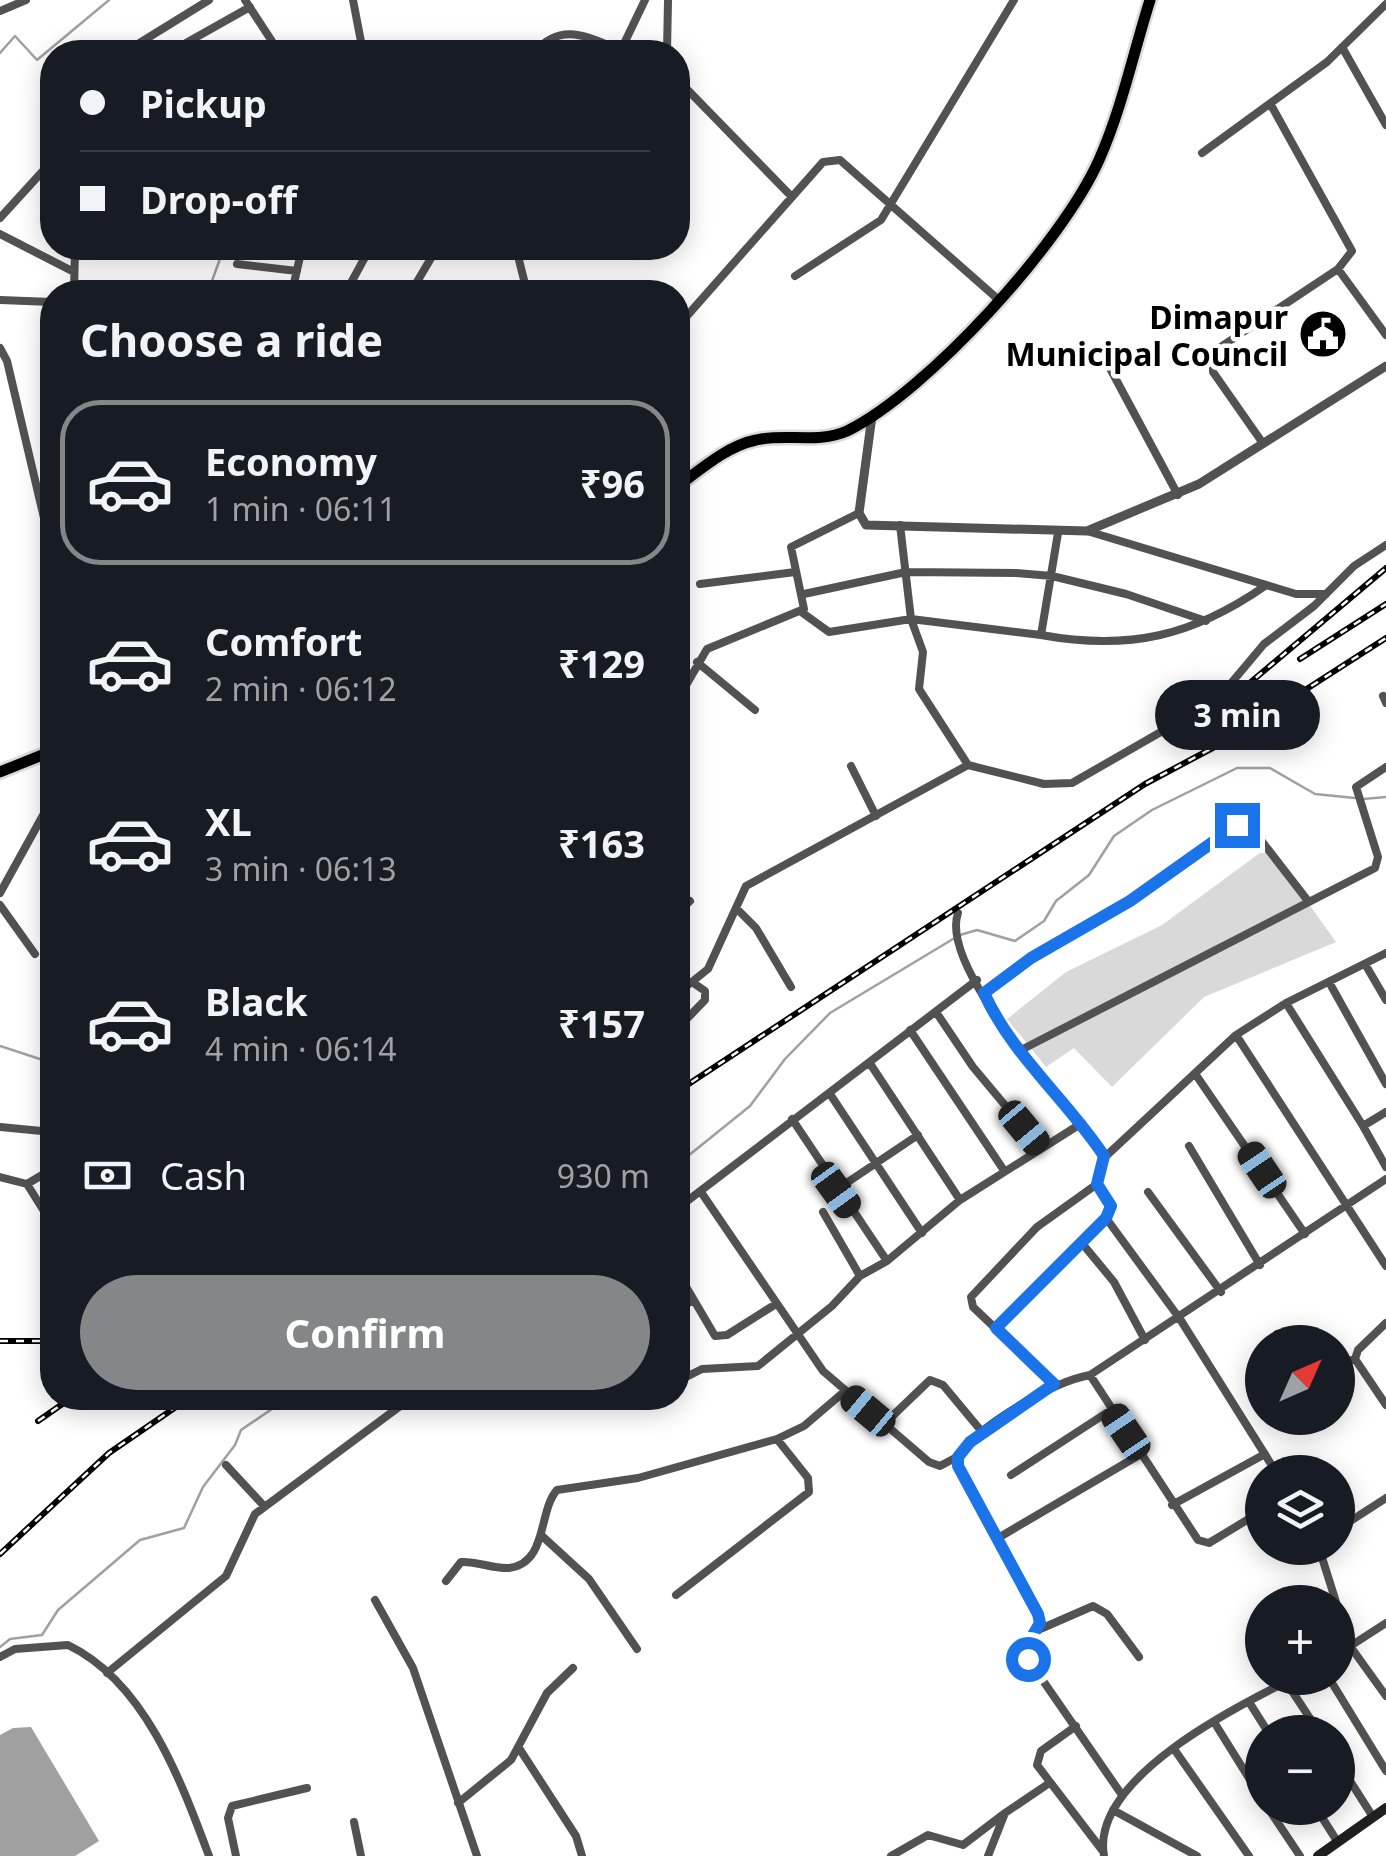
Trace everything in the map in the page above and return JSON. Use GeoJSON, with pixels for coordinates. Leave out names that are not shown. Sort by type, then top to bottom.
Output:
{"type":"FeatureCollection","features":[{"type":"Feature","properties":{"kind":"highway"},"geometry":{"type":"LineString","coordinates":[[690,478],[746,443],[837,435],[872,416],[971,332],[1000,301],[1084,190],[1124,94],[1150,0]]}},
{"type":"Feature","properties":{"kind":"highway"},"geometry":{"type":"LineString","coordinates":[[0,772],[40,756]]}},
{"type":"Feature","properties":{"kind":"main road"},"geometry":{"type":"LineString","coordinates":[[1318,1856],[1386,1808]]}},
{"type":"Feature","properties":{"kind":"street"},"geometry":{"type":"LineString","coordinates":[[0,10],[26,0]]}},
{"type":"Feature","properties":{"kind":"street"},"geometry":{"type":"LineString","coordinates":[[144,40],[209,0]]}},
{"type":"Feature","properties":{"kind":"street"},"geometry":{"type":"LineString","coordinates":[[354,0],[361,40]]}},
{"type":"Feature","properties":{"kind":"street"},"geometry":{"type":"LineString","coordinates":[[627,40],[644,0]]}},
{"type":"Feature","properties":{"kind":"street"},"geometry":{"type":"LineString","coordinates":[[667,40],[668,0]]}},
{"type":"Feature","properties":{"kind":"street"},"geometry":{"type":"LineString","coordinates":[[795,276],[835,246],[870,230],[891,206],[1014,0]]}},
{"type":"Feature","properties":{"kind":"street"},"geometry":{"type":"LineString","coordinates":[[191,40],[247,4],[271,40]]}},
{"type":"Feature","properties":{"kind":"street"},"geometry":{"type":"LineString","coordinates":[[1202,153],[1271,105],[1342,47],[1386,4]]}},
{"type":"Feature","properties":{"kind":"street"},"geometry":{"type":"LineString","coordinates":[[549,40],[558,32],[591,40]]}},
{"type":"Feature","properties":{"kind":"street"},"geometry":{"type":"LineString","coordinates":[[1342,47],[1386,125]]}},
{"type":"Feature","properties":{"kind":"street"},"geometry":{"type":"LineString","coordinates":[[690,92],[792,197]]}},
{"type":"Feature","properties":{"kind":"street"},"geometry":{"type":"LineString","coordinates":[[1262,442],[1213,372],[1213,352],[1338,268],[1352,251],[1271,105]]}},
{"type":"Feature","properties":{"kind":"street"},"geometry":{"type":"LineString","coordinates":[[690,312],[792,197],[832,158],[840,160],[1000,301]]}},
{"type":"Feature","properties":{"kind":"street"},"geometry":{"type":"LineString","coordinates":[[0,218],[40,174]]}},
{"type":"Feature","properties":{"kind":"street"},"geometry":{"type":"LineString","coordinates":[[0,234],[40,255]]}},
{"type":"Feature","properties":{"kind":"street"},"geometry":{"type":"LineString","coordinates":[[51,260],[74,272]]}},
{"type":"Feature","properties":{"kind":"street"},"geometry":{"type":"LineString","coordinates":[[74,260],[74,280]]}},
{"type":"Feature","properties":{"kind":"street"},"geometry":{"type":"LineString","coordinates":[[295,280],[299,260]]}},
{"type":"Feature","properties":{"kind":"street"},"geometry":{"type":"LineString","coordinates":[[237,264],[297,271]]}},
{"type":"Feature","properties":{"kind":"street"},"geometry":{"type":"LineString","coordinates":[[1338,268],[1386,335]]}},
{"type":"Feature","properties":{"kind":"street"},"geometry":{"type":"LineString","coordinates":[[0,300],[40,302]]}},
{"type":"Feature","properties":{"kind":"street"},"geometry":{"type":"LineString","coordinates":[[0,348],[7,361],[40,501]]}},
{"type":"Feature","properties":{"kind":"street"},"geometry":{"type":"LineString","coordinates":[[1105,359],[1178,494]]}},
{"type":"Feature","properties":{"kind":"street"},"geometry":{"type":"LineString","coordinates":[[1087,531],[1178,494],[1386,366]]}},
{"type":"Feature","properties":{"kind":"street"},"geometry":{"type":"LineString","coordinates":[[872,416],[859,512],[866,525],[1087,531],[1296,594],[1326,594]]}},
{"type":"Feature","properties":{"kind":"street"},"geometry":{"type":"LineString","coordinates":[[800,611],[804,594],[790,554],[794,544],[859,512]]}},
{"type":"Feature","properties":{"kind":"street"},"geometry":{"type":"LineString","coordinates":[[900,525],[912,619],[924,652],[919,689],[968,765]]}},
{"type":"Feature","properties":{"kind":"street"},"geometry":{"type":"LineString","coordinates":[[1041,635],[1058,532]]}},
{"type":"Feature","properties":{"kind":"street"},"geometry":{"type":"LineString","coordinates":[[690,1016],[705,1000],[705,990],[692,982],[708,968],[746,886],[968,765],[1044,784],[1072,783],[1187,717],[1227,688],[1264,644],[1354,566],[1386,545]]}},
{"type":"Feature","properties":{"kind":"street"},"geometry":{"type":"LineString","coordinates":[[700,584],[795,572]]}},
{"type":"Feature","properties":{"kind":"street"},"geometry":{"type":"LineString","coordinates":[[804,594],[906,572],[1052,576],[1206,621]]}},
{"type":"Feature","properties":{"kind":"street"},"geometry":{"type":"LineString","coordinates":[[800,611],[828,632],[912,619],[1082,641],[1162,636],[1206,621],[1266,586]]}},
{"type":"Feature","properties":{"kind":"street"},"geometry":{"type":"LineString","coordinates":[[690,676],[713,646],[800,611]]}},
{"type":"Feature","properties":{"kind":"street"},"geometry":{"type":"LineString","coordinates":[[697,662],[755,710]]}},
{"type":"Feature","properties":{"kind":"street"},"geometry":{"type":"LineString","coordinates":[[851,766],[876,816]]}},
{"type":"Feature","properties":{"kind":"street"},"geometry":{"type":"LineString","coordinates":[[1021,1050],[1378,863],[1357,797],[1360,782],[1386,767]]}},
{"type":"Feature","properties":{"kind":"street"},"geometry":{"type":"LineString","coordinates":[[0,893],[40,821]]}},
{"type":"Feature","properties":{"kind":"street"},"geometry":{"type":"LineString","coordinates":[[984,993],[1031,958],[1130,901],[1237,825],[1250,826],[1308,901]]}},
{"type":"Feature","properties":{"kind":"street"},"geometry":{"type":"LineString","coordinates":[[0,905],[35,954]]}},
{"type":"Feature","properties":{"kind":"street"},"geometry":{"type":"LineString","coordinates":[[736,908],[756,928],[792,987]]}},
{"type":"Feature","properties":{"kind":"street"},"geometry":{"type":"LineString","coordinates":[[958,914],[955,938],[997,1023],[1082,1123],[1104,1156]]}},
{"type":"Feature","properties":{"kind":"street"},"geometry":{"type":"LineString","coordinates":[[1054,1384],[972,1307],[975,1288],[1038,1227],[1097,1184],[1104,1156],[1236,1034],[1286,1003],[1386,953]]}},
{"type":"Feature","properties":{"kind":"street"},"geometry":{"type":"LineString","coordinates":[[1365,964],[1386,1000]]}},
{"type":"Feature","properties":{"kind":"street"},"geometry":{"type":"LineString","coordinates":[[690,1199],[792,1119],[871,1065],[976,980]]}},
{"type":"Feature","properties":{"kind":"street"},"geometry":{"type":"LineString","coordinates":[[1329,982],[1386,1084]]}},
{"type":"Feature","properties":{"kind":"street"},"geometry":{"type":"LineString","coordinates":[[1286,1003],[1386,1167]]}},
{"type":"Feature","properties":{"kind":"street"},"geometry":{"type":"LineString","coordinates":[[936,1012],[973,1066],[1040,1147]]}},
{"type":"Feature","properties":{"kind":"street"},"geometry":{"type":"LineString","coordinates":[[910,1030],[1003,1169]]}},
{"type":"Feature","properties":{"kind":"street"},"geometry":{"type":"LineString","coordinates":[[1236,1034],[1350,1204],[1386,1266]]}},
{"type":"Feature","properties":{"kind":"street"},"geometry":{"type":"LineString","coordinates":[[871,1065],[960,1200]]}},
{"type":"Feature","properties":{"kind":"street"},"geometry":{"type":"LineString","coordinates":[[1196,1075],[1305,1234]]}},
{"type":"Feature","properties":{"kind":"street"},"geometry":{"type":"LineString","coordinates":[[830,1094],[922,1233]]}},
{"type":"Feature","properties":{"kind":"street"},"geometry":{"type":"LineString","coordinates":[[1363,1126],[1386,1112]]}},
{"type":"Feature","properties":{"kind":"street"},"geometry":{"type":"LineString","coordinates":[[792,1119],[887,1261]]}},
{"type":"Feature","properties":{"kind":"street"},"geometry":{"type":"LineString","coordinates":[[690,1375],[711,1367],[753,1369],[860,1276],[887,1261],[960,1200],[1003,1169],[1082,1123]]}},
{"type":"Feature","properties":{"kind":"street"},"geometry":{"type":"LineString","coordinates":[[0,1127],[40,1131]]}},
{"type":"Feature","properties":{"kind":"street"},"geometry":{"type":"LineString","coordinates":[[836,1190],[918,1134]]}},
{"type":"Feature","properties":{"kind":"street"},"geometry":{"type":"LineString","coordinates":[[1188,1146],[1260,1265]]}},
{"type":"Feature","properties":{"kind":"street"},"geometry":{"type":"LineString","coordinates":[[0,1176],[27,1184],[40,1205]]}},
{"type":"Feature","properties":{"kind":"street"},"geometry":{"type":"LineString","coordinates":[[27,1184],[40,1176]]}},
{"type":"Feature","properties":{"kind":"street"},"geometry":{"type":"LineString","coordinates":[[700,1192],[797,1334],[844,1392],[935,1465],[958,1457],[983,1433],[1054,1384],[1090,1375],[1180,1319],[1386,1179]]}},
{"type":"Feature","properties":{"kind":"street"},"geometry":{"type":"LineString","coordinates":[[996,1328],[1106,1218],[1111,1206],[1097,1184]]}},
{"type":"Feature","properties":{"kind":"street"},"geometry":{"type":"LineString","coordinates":[[1148,1192],[1221,1292]]}},
{"type":"Feature","properties":{"kind":"street"},"geometry":{"type":"LineString","coordinates":[[823,1212],[860,1276]]}},
{"type":"Feature","properties":{"kind":"street"},"geometry":{"type":"LineString","coordinates":[[1106,1218],[1180,1319],[1265,1454],[1172,1504]]}},
{"type":"Feature","properties":{"kind":"street"},"geometry":{"type":"LineString","coordinates":[[1081,1242],[1114,1282],[1144,1340]]}},
{"type":"Feature","properties":{"kind":"street"},"geometry":{"type":"LineString","coordinates":[[690,1296],[708,1330],[722,1337],[776,1304]]}},
{"type":"Feature","properties":{"kind":"street"},"geometry":{"type":"LineString","coordinates":[[1386,1323],[1358,1350],[1355,1359],[1386,1405]]}},
{"type":"Feature","properties":{"kind":"street"},"geometry":{"type":"LineString","coordinates":[[1090,1375],[1172,1504],[1204,1543],[1245,1521]]}},
{"type":"Feature","properties":{"kind":"street"},"geometry":{"type":"LineString","coordinates":[[884,1424],[930,1380],[943,1386],[983,1433]]}},
{"type":"Feature","properties":{"kind":"street"},"geometry":{"type":"LineString","coordinates":[[446,1582],[461,1562],[518,1566],[542,1536],[548,1502],[556,1490],[638,1478],[777,1440],[794,1433],[844,1392]]}},
{"type":"Feature","properties":{"kind":"street"},"geometry":{"type":"LineString","coordinates":[[106,1673],[226,1576],[248,1522],[264,1506],[396,1410]]}},
{"type":"Feature","properties":{"kind":"street"},"geometry":{"type":"LineString","coordinates":[[1012,1475],[1112,1410]]}},
{"type":"Feature","properties":{"kind":"street"},"geometry":{"type":"LineString","coordinates":[[676,1595],[810,1492],[808,1478],[777,1440]]}},
{"type":"Feature","properties":{"kind":"street"},"geometry":{"type":"LineString","coordinates":[[998,1538],[1141,1454]]}},
{"type":"Feature","properties":{"kind":"street"},"geometry":{"type":"LineString","coordinates":[[958,1457],[958,1466],[1038,1614],[1038,1630]]}},
{"type":"Feature","properties":{"kind":"street"},"geometry":{"type":"LineString","coordinates":[[226,1465],[264,1506]]}},
{"type":"Feature","properties":{"kind":"street"},"geometry":{"type":"LineString","coordinates":[[1355,1518],[1386,1498]]}},
{"type":"Feature","properties":{"kind":"street"},"geometry":{"type":"LineString","coordinates":[[542,1536],[590,1579],[638,1650]]}},
{"type":"Feature","properties":{"kind":"street"},"geometry":{"type":"LineString","coordinates":[[376,1600],[413,1668],[477,1856]]}},
{"type":"Feature","properties":{"kind":"street"},"geometry":{"type":"LineString","coordinates":[[1122,1795],[1028,1659],[1026,1647],[1038,1630],[1094,1606],[1108,1614],[1139,1657]]}},
{"type":"Feature","properties":{"kind":"street"},"geometry":{"type":"LineString","coordinates":[[1355,1643],[1386,1622]]}},
{"type":"Feature","properties":{"kind":"street"},"geometry":{"type":"LineString","coordinates":[[0,1657],[15,1649],[68,1645],[106,1673],[157,1739],[192,1807],[209,1856]]}},
{"type":"Feature","properties":{"kind":"street"},"geometry":{"type":"LineString","coordinates":[[1355,1653],[1386,1696]]}},
{"type":"Feature","properties":{"kind":"street"},"geometry":{"type":"LineString","coordinates":[[458,1803],[493,1777],[519,1748],[547,1692],[573,1668]]}},
{"type":"Feature","properties":{"kind":"street"},"geometry":{"type":"LineString","coordinates":[[1103,1854],[1104,1830],[1122,1795],[1174,1749],[1262,1695]]}},
{"type":"Feature","properties":{"kind":"street"},"geometry":{"type":"LineString","coordinates":[[1339,1695],[1386,1771]]}},
{"type":"Feature","properties":{"kind":"street"},"geometry":{"type":"LineString","coordinates":[[1249,1702],[1257,1715]]}},
{"type":"Feature","properties":{"kind":"street"},"geometry":{"type":"LineString","coordinates":[[1214,1722],[1245,1772]]}},
{"type":"Feature","properties":{"kind":"street"},"geometry":{"type":"LineString","coordinates":[[1076,1726],[1037,1756],[1048,1784],[1103,1854]]}},
{"type":"Feature","properties":{"kind":"street"},"geometry":{"type":"LineString","coordinates":[[519,1748],[576,1836],[582,1856]]}},
{"type":"Feature","properties":{"kind":"street"},"geometry":{"type":"LineString","coordinates":[[1174,1749],[1250,1856]]}},
{"type":"Feature","properties":{"kind":"street"},"geometry":{"type":"LineString","coordinates":[[890,1856],[928,1835],[963,1845],[1048,1784]]}},
{"type":"Feature","properties":{"kind":"street"},"geometry":{"type":"LineString","coordinates":[[236,1856],[228,1818],[232,1806],[307,1788]]}},
{"type":"Feature","properties":{"kind":"street"},"geometry":{"type":"LineString","coordinates":[[1355,1789],[1373,1818]]}},
{"type":"Feature","properties":{"kind":"street"},"geometry":{"type":"LineString","coordinates":[[1113,1810],[1197,1856]]}},
{"type":"Feature","properties":{"kind":"street"},"geometry":{"type":"LineString","coordinates":[[988,1856],[1005,1813]]}},
{"type":"Feature","properties":{"kind":"street"},"geometry":{"type":"LineString","coordinates":[[354,1822],[361,1856]]}},
{"type":"Feature","properties":{"kind":"street"},"geometry":{"type":"LineString","coordinates":[[1279,1825],[1300,1856]]}},
{"type":"Feature","properties":{"kind":"street"},"geometry":{"type":"LineString","coordinates":[[1327,1825],[1337,1841]]}},
{"type":"Feature","properties":{"kind":"shaded area"},"geometry":{"type":"Polygon","coordinates":[[[1268,847],[1336,942],[1204,997],[1112,1087],[1074,1048],[1046,1067],[1007,1019],[1066,972],[1162,925],[1268,847]]]}},
{"type":"Feature","properties":{"kind":"shaded area"},"geometry":{"type":"Polygon","coordinates":[[[31,1727],[99,1841],[75,1856],[0,1856],[0,1735],[13,1728],[31,1727]]]}},
{"type":"Feature","properties":{"kind":"waterway"},"geometry":{"type":"LineString","coordinates":[[61,40],[109,0]]}},
{"type":"Feature","properties":{"kind":"waterway"},"geometry":{"type":"LineString","coordinates":[[0,53],[15,36],[37,60],[40,58]]}},
{"type":"Feature","properties":{"kind":"waterway"},"geometry":{"type":"LineString","coordinates":[[212,280],[220,260]]}},
{"type":"Feature","properties":{"kind":"waterway"},"geometry":{"type":"LineString","coordinates":[[960,935],[977,930],[1015,941],[1044,921],[1056,901],[1089,875],[1114,836],[1152,810],[1237,768],[1270,768],[1315,794],[1355,798]]}},
{"type":"Feature","properties":{"kind":"waterway"},"geometry":{"type":"LineString","coordinates":[[1363,799],[1386,797]]}},
{"type":"Feature","properties":{"kind":"waterway"},"geometry":{"type":"LineString","coordinates":[[690,1154],[750,1106],[785,1059],[830,1013],[953,939]]}},
{"type":"Feature","properties":{"kind":"waterway"},"geometry":{"type":"LineString","coordinates":[[0,1046],[40,1059]]}},
{"type":"Feature","properties":{"kind":"waterway"},"geometry":{"type":"LineString","coordinates":[[0,1647],[10,1639],[42,1635],[58,1610],[140,1540],[184,1528],[203,1487],[235,1445],[241,1430],[270,1410]]}},
{"type":"Feature","properties":{"kind":"railway"},"geometry":{"type":"LineString","coordinates":[[1207,719],[1386,568]]}},
{"type":"Feature","properties":{"kind":"railway"},"geometry":{"type":"LineString","coordinates":[[1300,659],[1386,604]]}},
{"type":"Feature","properties":{"kind":"railway"},"geometry":{"type":"LineString","coordinates":[[690,1083],[1145,784],[1224,742],[1386,638]]}},
{"type":"Feature","properties":{"kind":"railway"},"geometry":{"type":"LineString","coordinates":[[0,1341],[40,1341]]}},
{"type":"Feature","properties":{"kind":"railway"},"geometry":{"type":"LineString","coordinates":[[38,1421],[54,1410]]}},
{"type":"Feature","properties":{"kind":"railway"},"geometry":{"type":"LineString","coordinates":[[0,1554],[109,1453],[172,1410]]}},
{"type":"Feature","properties":{"kind":"place","name":"Dimapur Municipal Council"},"geometry":{"type":"Point","coordinates":[1323,334]}},
{"type":"Feature","properties":{"kind":"route"},"geometry":{"type":"LineString","coordinates":[[1028,1659],[1026,1647],[1038,1630],[1038,1614],[958,1466],[958,1457],[970,1442],[1054,1384],[996,1328],[1109,1215],[1111,1206],[1097,1184],[1104,1156],[1082,1123],[997,1023],[984,993],[1031,958],[1130,901],[1237,825]]}}]}
